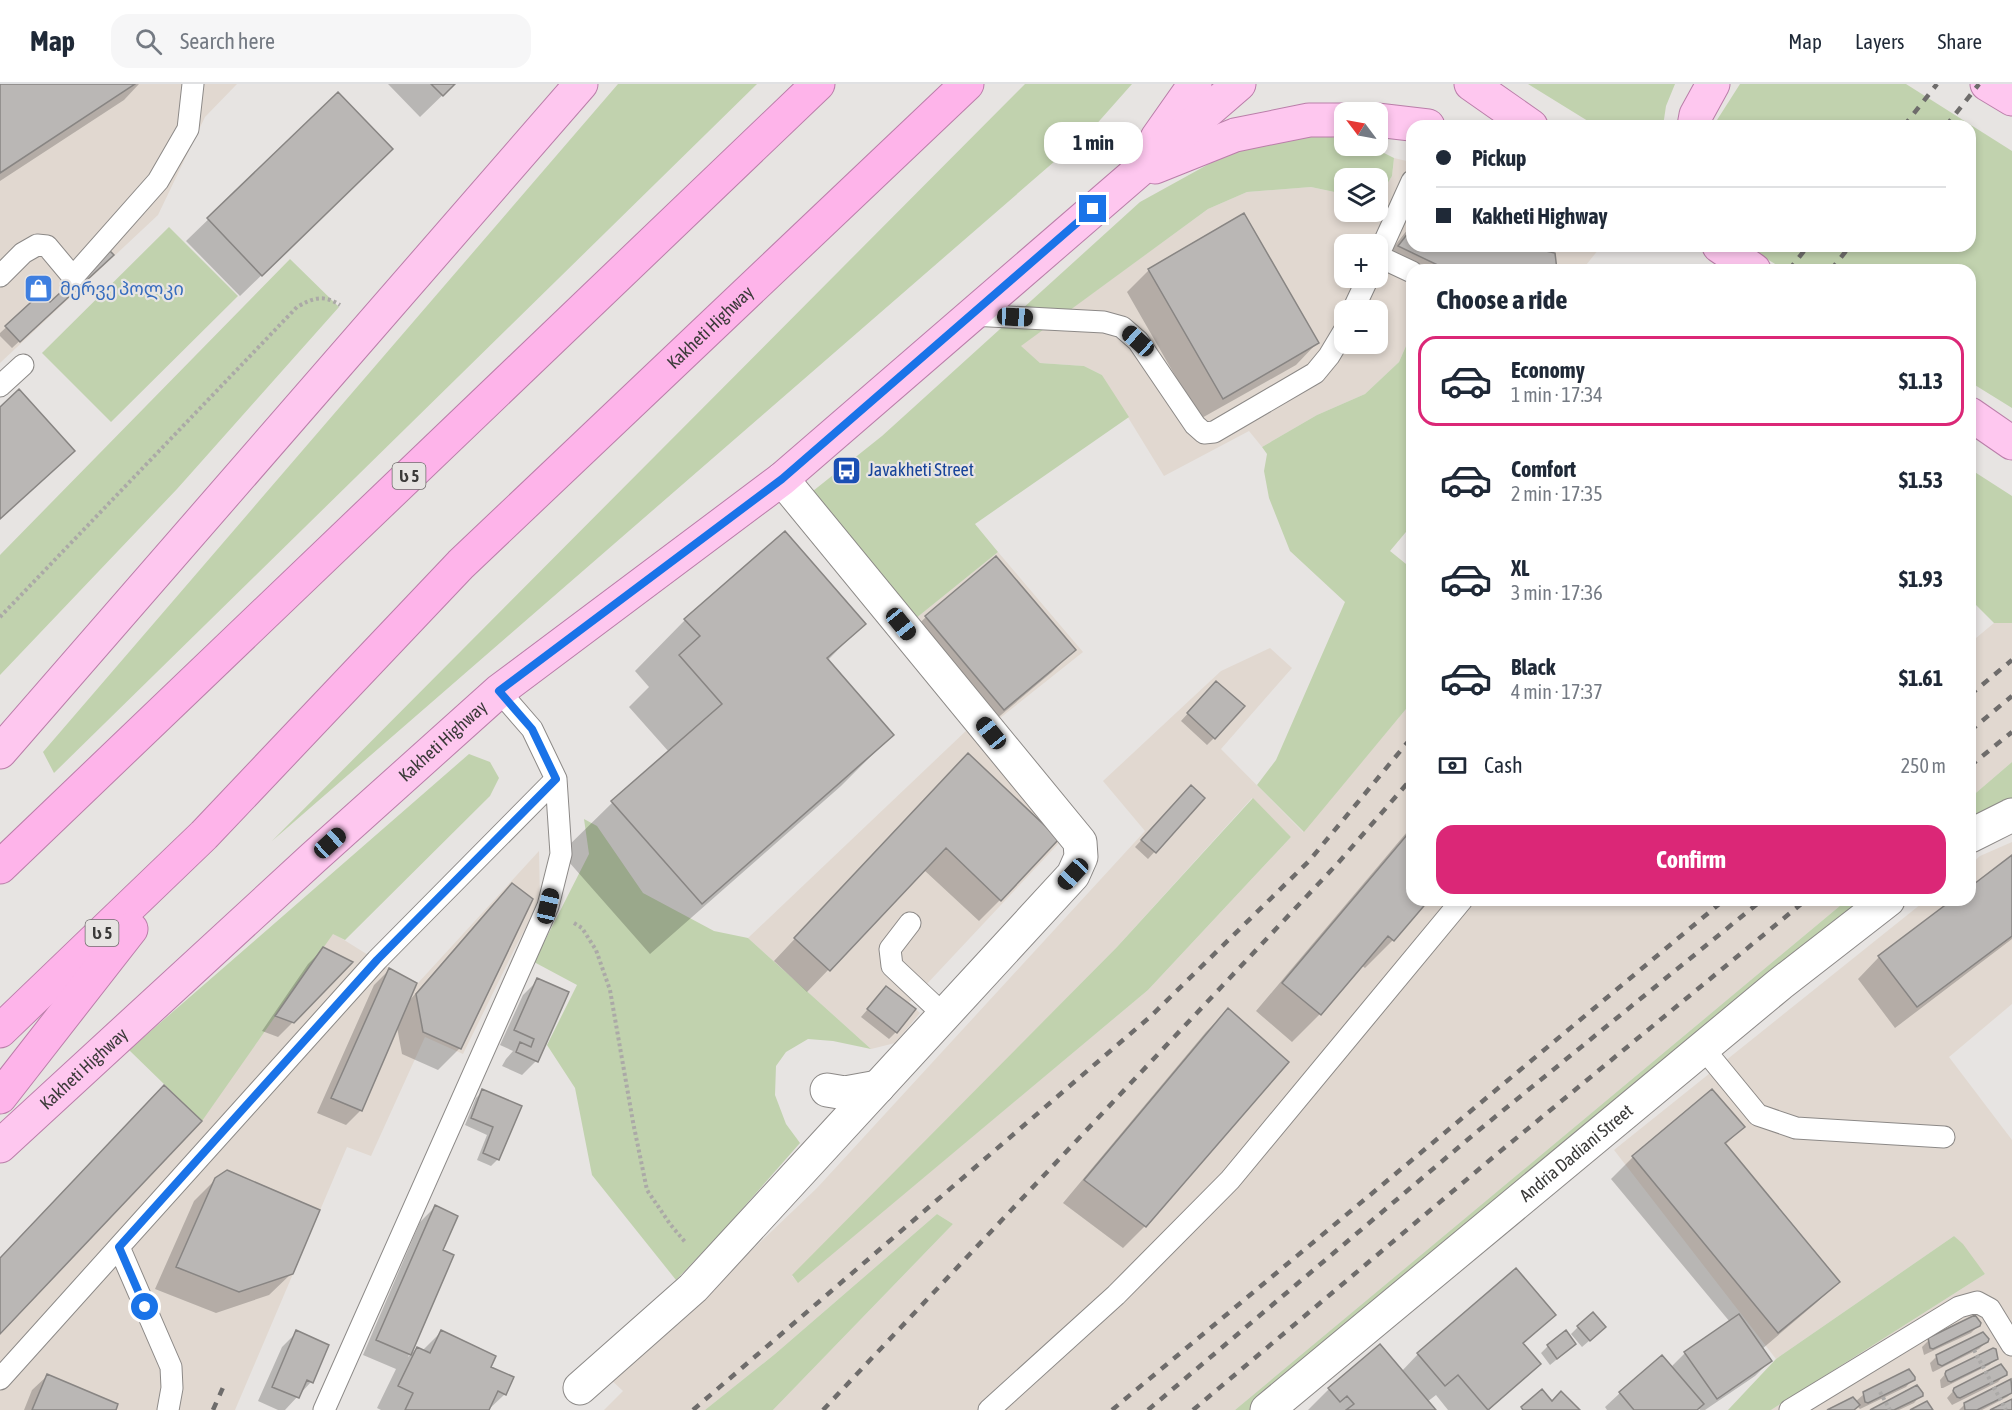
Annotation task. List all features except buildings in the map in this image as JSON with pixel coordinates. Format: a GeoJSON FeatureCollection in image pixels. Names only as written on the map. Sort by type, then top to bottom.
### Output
{"type":"FeatureCollection","features":[{"type":"Feature","properties":{"kind":"highway","name":"ს 5"},"geometry":{"type":"LineString","coordinates":[[0,867],[818,84]]}},
{"type":"Feature","properties":{"kind":"highway","name":"Kakheti Highway"},"geometry":{"type":"LineString","coordinates":[[0,1031],[204,835],[461,564],[967,84]]}},
{"type":"Feature","properties":{"kind":"highway"},"geometry":{"type":"LineString","coordinates":[[0,1096],[204,835]]}},
{"type":"Feature","properties":{"kind":"main road"},"geometry":{"type":"LineString","coordinates":[[0,752],[581,84]]}},
{"type":"Feature","properties":{"kind":"main road"},"geometry":{"type":"LineString","coordinates":[[1128,178],[1195,84]]}},
{"type":"Feature","properties":{"kind":"main road","name":"Kakheti Highway"},"geometry":{"type":"LineString","coordinates":[[0,1146],[313,858],[499,691],[782,479],[1239,84]]}},
{"type":"Feature","properties":{"kind":"main road"},"geometry":{"type":"LineString","coordinates":[[1471,84],[1522,120]]}},
{"type":"Feature","properties":{"kind":"main road"},"geometry":{"type":"LineString","coordinates":[[1695,120],[1713,84]]}},
{"type":"Feature","properties":{"kind":"main road"},"geometry":{"type":"LineString","coordinates":[[1987,84],[2012,99]]}},
{"type":"Feature","properties":{"kind":"main road"},"geometry":{"type":"LineString","coordinates":[[1128,178],[1235,135],[1309,120],[1334,120]]}},
{"type":"Feature","properties":{"kind":"main road"},"geometry":{"type":"LineString","coordinates":[[1388,121],[1406,123]]}},
{"type":"Feature","properties":{"kind":"main road"},"geometry":{"type":"LineString","coordinates":[[1728,252],[1745,264]]}},
{"type":"Feature","properties":{"kind":"main road"},"geometry":{"type":"LineString","coordinates":[[1976,418],[2012,443]]}},
{"type":"Feature","properties":{"kind":"street"},"geometry":{"type":"LineString","coordinates":[[580,1388],[693,1288],[1073,874],[1081,857],[1080,842],[782,479]]}},
{"type":"Feature","properties":{"kind":"street"},"geometry":{"type":"LineString","coordinates":[[1976,833],[2012,815]]}},
{"type":"Feature","properties":{"kind":"street","name":"Andria Dadiani Street"},"geometry":{"type":"LineString","coordinates":[[1267,1410],[1780,984],[1880,906]]}},
{"type":"Feature","properties":{"kind":"street"},"geometry":{"type":"LineString","coordinates":[[827,1090],[845,1093],[878,1087]]}},
{"type":"Feature","properties":{"kind":"lane"},"geometry":{"type":"LineString","coordinates":[[0,276],[23,253],[37,245],[47,246],[73,278],[158,180],[188,129],[193,84]]}},
{"type":"Feature","properties":{"kind":"lane"},"geometry":{"type":"LineString","coordinates":[[1388,234],[1406,194]]}},
{"type":"Feature","properties":{"kind":"lane"},"geometry":{"type":"LineString","coordinates":[[1388,262],[1406,269]]}},
{"type":"Feature","properties":{"kind":"lane"},"geometry":{"type":"LineString","coordinates":[[971,315],[1104,322],[1122,327],[1138,341],[1196,425],[1204,433],[1214,432],[1315,373],[1334,348]]}},
{"type":"Feature","properties":{"kind":"lane"},"geometry":{"type":"LineString","coordinates":[[0,386],[23,365]]}},
{"type":"Feature","properties":{"kind":"lane"},"geometry":{"type":"LineString","coordinates":[[324,1410],[548,906],[561,854],[556,779],[532,729],[499,691]]}},
{"type":"Feature","properties":{"kind":"lane"},"geometry":{"type":"LineString","coordinates":[[0,1379],[377,960],[556,779]]}},
{"type":"Feature","properties":{"kind":"lane"},"geometry":{"type":"LineString","coordinates":[[989,1410],[1116,1295],[1230,1180],[1457,906]]}},
{"type":"Feature","properties":{"kind":"lane"},"geometry":{"type":"LineString","coordinates":[[910,923],[890,948],[892,966],[944,1015]]}},
{"type":"Feature","properties":{"kind":"lane"},"geometry":{"type":"LineString","coordinates":[[1703,1048],[1758,1115],[1796,1128],[1944,1137]]}},
{"type":"Feature","properties":{"kind":"lane"},"geometry":{"type":"LineString","coordinates":[[119,1247],[171,1367],[172,1388],[168,1410]]}},
{"type":"Feature","properties":{"kind":"lane"},"geometry":{"type":"LineString","coordinates":[[1790,1410],[1959,1307],[1977,1302],[1990,1309],[2012,1345]]}},
{"type":"Feature","properties":{"kind":"path"},"geometry":{"type":"LineString","coordinates":[[0,617],[297,307],[313,298],[332,300],[346,309]]}},
{"type":"Feature","properties":{"kind":"path"},"geometry":{"type":"LineString","coordinates":[[548,906],[582,928],[596,950],[610,990],[647,1190],[670,1224],[708,1270]]}},
{"type":"Feature","properties":{"kind":"path"},"geometry":{"type":"LineString","coordinates":[[1970,1342],[2006,1410]]}},
{"type":"Feature","properties":{"kind":"path"},"geometry":{"type":"LineString","coordinates":[[1877,1386],[1890,1410]]}},
{"type":"Feature","properties":{"kind":"shaded area","name":"მერვე პოლკი"},"geometry":{"type":"Polygon","coordinates":[[[0,84],[237,84],[205,117],[158,215],[0,363],[0,84]]]}},
{"type":"Feature","properties":{"kind":"shaded area"},"geometry":{"type":"Polygon","coordinates":[[[1394,158],[1406,161],[1406,252],[1597,252],[1587,264],[1406,264],[1406,346],[1399,362],[1365,394],[1317,415],[1262,447],[1249,431],[1164,476],[1102,375],[1084,366],[1040,363],[1020,346],[1208,209],[1247,192],[1311,187],[1334,192],[1334,222],[1388,222],[1388,182],[1392,176],[1394,158]]]}},
{"type":"Feature","properties":{"kind":"shaded area"},"geometry":{"type":"Polygon","coordinates":[[[998,552],[1083,652],[995,722],[915,619],[998,552]]]}},
{"type":"Feature","properties":{"kind":"shaded area"},"geometry":{"type":"Polygon","coordinates":[[[1994,623],[2012,623],[2012,762],[1976,793],[1976,638],[1994,623]]]}},
{"type":"Feature","properties":{"kind":"shaded area"},"geometry":{"type":"Polygon","coordinates":[[[1270,648],[1292,668],[1221,749],[1303,832],[1406,709],[1406,906],[1840,906],[1235,1410],[773,1410],[953,1224],[937,1214],[775,1354],[705,1410],[604,1410],[623,1391],[608,1377],[710,1290],[817,1188],[1145,831],[1103,781],[1221,671],[1270,648]],[[1252,798],[1117,947],[792,1276],[798,1282],[1148,990],[1291,837],[1252,798]]]}},
{"type":"Feature","properties":{"kind":"shaded area"},"geometry":{"type":"Polygon","coordinates":[[[969,728],[1050,827],[1059,843],[909,1003],[920,1013],[895,1043],[871,1049],[748,938],[969,728]]]}},
{"type":"Feature","properties":{"kind":"shaded area"},"geometry":{"type":"Polygon","coordinates":[[[2012,842],[2012,1004],[1949,1057],[2012,1140],[2012,1410],[1771,1410],[1985,1274],[1954,1236],[1776,1359],[1614,1150],[1919,906],[1976,906],[1976,860],[2012,842]]]}},
{"type":"Feature","properties":{"kind":"shaded area"},"geometry":{"type":"Polygon","coordinates":[[[539,851],[540,902],[463,1054],[425,1037],[371,1156],[347,1147],[235,1410],[0,1410],[0,1258],[164,1085],[202,1120],[333,933],[418,983],[539,851]]]}},
{"type":"Feature","properties":{"kind":"green space"},"geometry":{"type":"Polygon","coordinates":[[[618,84],[757,84],[54,773],[43,752],[618,84]]]}},
{"type":"Feature","properties":{"kind":"green space"},"geometry":{"type":"Polygon","coordinates":[[[1025,84],[1132,84],[1093,128],[272,841],[1025,84]]]}},
{"type":"Feature","properties":{"kind":"green space"},"geometry":{"type":"Polygon","coordinates":[[[1528,84],[1675,84],[1666,106],[1664,120],[1586,120],[1528,84]]]}},
{"type":"Feature","properties":{"kind":"green space"},"geometry":{"type":"Polygon","coordinates":[[[1740,84],[1906,84],[1963,120],[1717,120],[1740,84]]]}},
{"type":"Feature","properties":{"kind":"green space"},"geometry":{"type":"Polygon","coordinates":[[[1976,128],[2012,151],[2012,408],[1976,386],[1976,264],[1775,264],[1756,252],[1976,252],[1976,128]]]}},
{"type":"Feature","properties":{"kind":"green space"},"geometry":{"type":"Polygon","coordinates":[[[1305,133],[1334,137],[1334,156],[1388,155],[1394,158],[1392,176],[1388,182],[1388,168],[1334,168],[1334,192],[1311,187],[1247,192],[1208,209],[1021,346],[1040,363],[1084,366],[1102,375],[1129,417],[975,524],[998,552],[915,619],[813,491],[882,436],[1140,202],[1236,149],[1305,133]]]}},
{"type":"Feature","properties":{"kind":"green space"},"geometry":{"type":"Polygon","coordinates":[[[169,227],[238,296],[111,422],[42,353],[169,227]]]}},
{"type":"Feature","properties":{"kind":"green space"},"geometry":{"type":"Polygon","coordinates":[[[290,259],[339,307],[177,489],[0,675],[0,555],[290,259]]]}},
{"type":"Feature","properties":{"kind":"green space"},"geometry":{"type":"Polygon","coordinates":[[[1406,346],[1406,532],[1390,551],[1406,564],[1406,709],[1304,832],[1257,785],[1276,760],[1345,602],[1290,551],[1269,498],[1264,471],[1267,454],[1262,447],[1317,415],[1365,394],[1399,362],[1406,346]]]}},
{"type":"Feature","properties":{"kind":"green space"},"geometry":{"type":"Polygon","coordinates":[[[1976,473],[2012,496],[2012,623],[1994,623],[1976,605],[1976,473]]]}},
{"type":"Feature","properties":{"kind":"green space"},"geometry":{"type":"Polygon","coordinates":[[[469,754],[490,762],[499,778],[490,796],[345,940],[333,934],[202,1121],[129,1050],[469,754]]]}},
{"type":"Feature","properties":{"kind":"green space"},"geometry":{"type":"Polygon","coordinates":[[[2012,762],[2012,799],[1976,818],[1976,793],[2012,762]]]}},
{"type":"Feature","properties":{"kind":"green space"},"geometry":{"type":"Polygon","coordinates":[[[1253,798],[1291,837],[1148,990],[798,1283],[792,1275],[1117,947],[1253,798]]]}},
{"type":"Feature","properties":{"kind":"green space"},"geometry":{"type":"Polygon","coordinates":[[[584,819],[597,826],[643,893],[714,931],[748,938],[871,1049],[833,1041],[808,1039],[786,1052],[776,1066],[775,1095],[786,1124],[800,1143],[676,1280],[592,1175],[575,1088],[547,1045],[577,985],[534,962],[589,854],[584,819]]]}},
{"type":"Feature","properties":{"kind":"green space"},"geometry":{"type":"Polygon","coordinates":[[[1840,906],[1856,906],[1253,1410],[1235,1410],[1840,906]]]}},
{"type":"Feature","properties":{"kind":"green space"},"geometry":{"type":"Polygon","coordinates":[[[937,1214],[953,1224],[773,1410],[705,1410],[775,1354],[937,1214]]]}},
{"type":"Feature","properties":{"kind":"green space"},"geometry":{"type":"Polygon","coordinates":[[[1954,1236],[1963,1244],[1985,1274],[1771,1410],[1728,1410],[1776,1359],[1954,1236]]]}},
{"type":"Feature","properties":{"kind":"railway"},"geometry":{"type":"LineString","coordinates":[[1909,120],[1937,84]]}},
{"type":"Feature","properties":{"kind":"railway"},"geometry":{"type":"LineString","coordinates":[[1951,120],[1979,84]]}},
{"type":"Feature","properties":{"kind":"railway"},"geometry":{"type":"LineString","coordinates":[[1794,264],[1803,252]]}},
{"type":"Feature","properties":{"kind":"railway"},"geometry":{"type":"LineString","coordinates":[[1836,264],[1845,252]]}},
{"type":"Feature","properties":{"kind":"railway"},"geometry":{"type":"LineString","coordinates":[[1976,690],[2012,660]]}},
{"type":"Feature","properties":{"kind":"railway"},"geometry":{"type":"LineString","coordinates":[[1976,726],[2012,696]]}},
{"type":"Feature","properties":{"kind":"railway"},"geometry":{"type":"LineString","coordinates":[[1976,761],[2012,732]]}},
{"type":"Feature","properties":{"kind":"railway"},"geometry":{"type":"LineString","coordinates":[[693,1410],[1151,1016],[1309,861],[1406,744]]}},
{"type":"Feature","properties":{"kind":"railway"},"geometry":{"type":"LineString","coordinates":[[823,1410],[1338,863],[1406,785]]}},
{"type":"Feature","properties":{"kind":"railway"},"geometry":{"type":"LineString","coordinates":[[1112,1410],[1717,906]]}},
{"type":"Feature","properties":{"kind":"railway"},"geometry":{"type":"LineString","coordinates":[[1148,1410],[1479,1130],[1755,906]]}},
{"type":"Feature","properties":{"kind":"railway"},"geometry":{"type":"LineString","coordinates":[[1193,1410],[1497,1154],[1799,906]]}},
{"type":"Feature","properties":{"kind":"railway"},"geometry":{"type":"LineString","coordinates":[[213,1410],[225,1383]]}},
{"type":"Feature","properties":{"kind":"place","name":"მერვე პოლკი"},"geometry":{"type":"Point","coordinates":[39,289]}},
{"type":"Feature","properties":{"kind":"place","name":"Javakheti Street"},"geometry":{"type":"Point","coordinates":[847,470]}},
{"type":"Feature","properties":{"kind":"route"},"geometry":{"type":"LineString","coordinates":[[145,1307],[119,1247],[377,960],[556,779],[532,729],[499,691],[782,479],[1093,209]]}}]}
